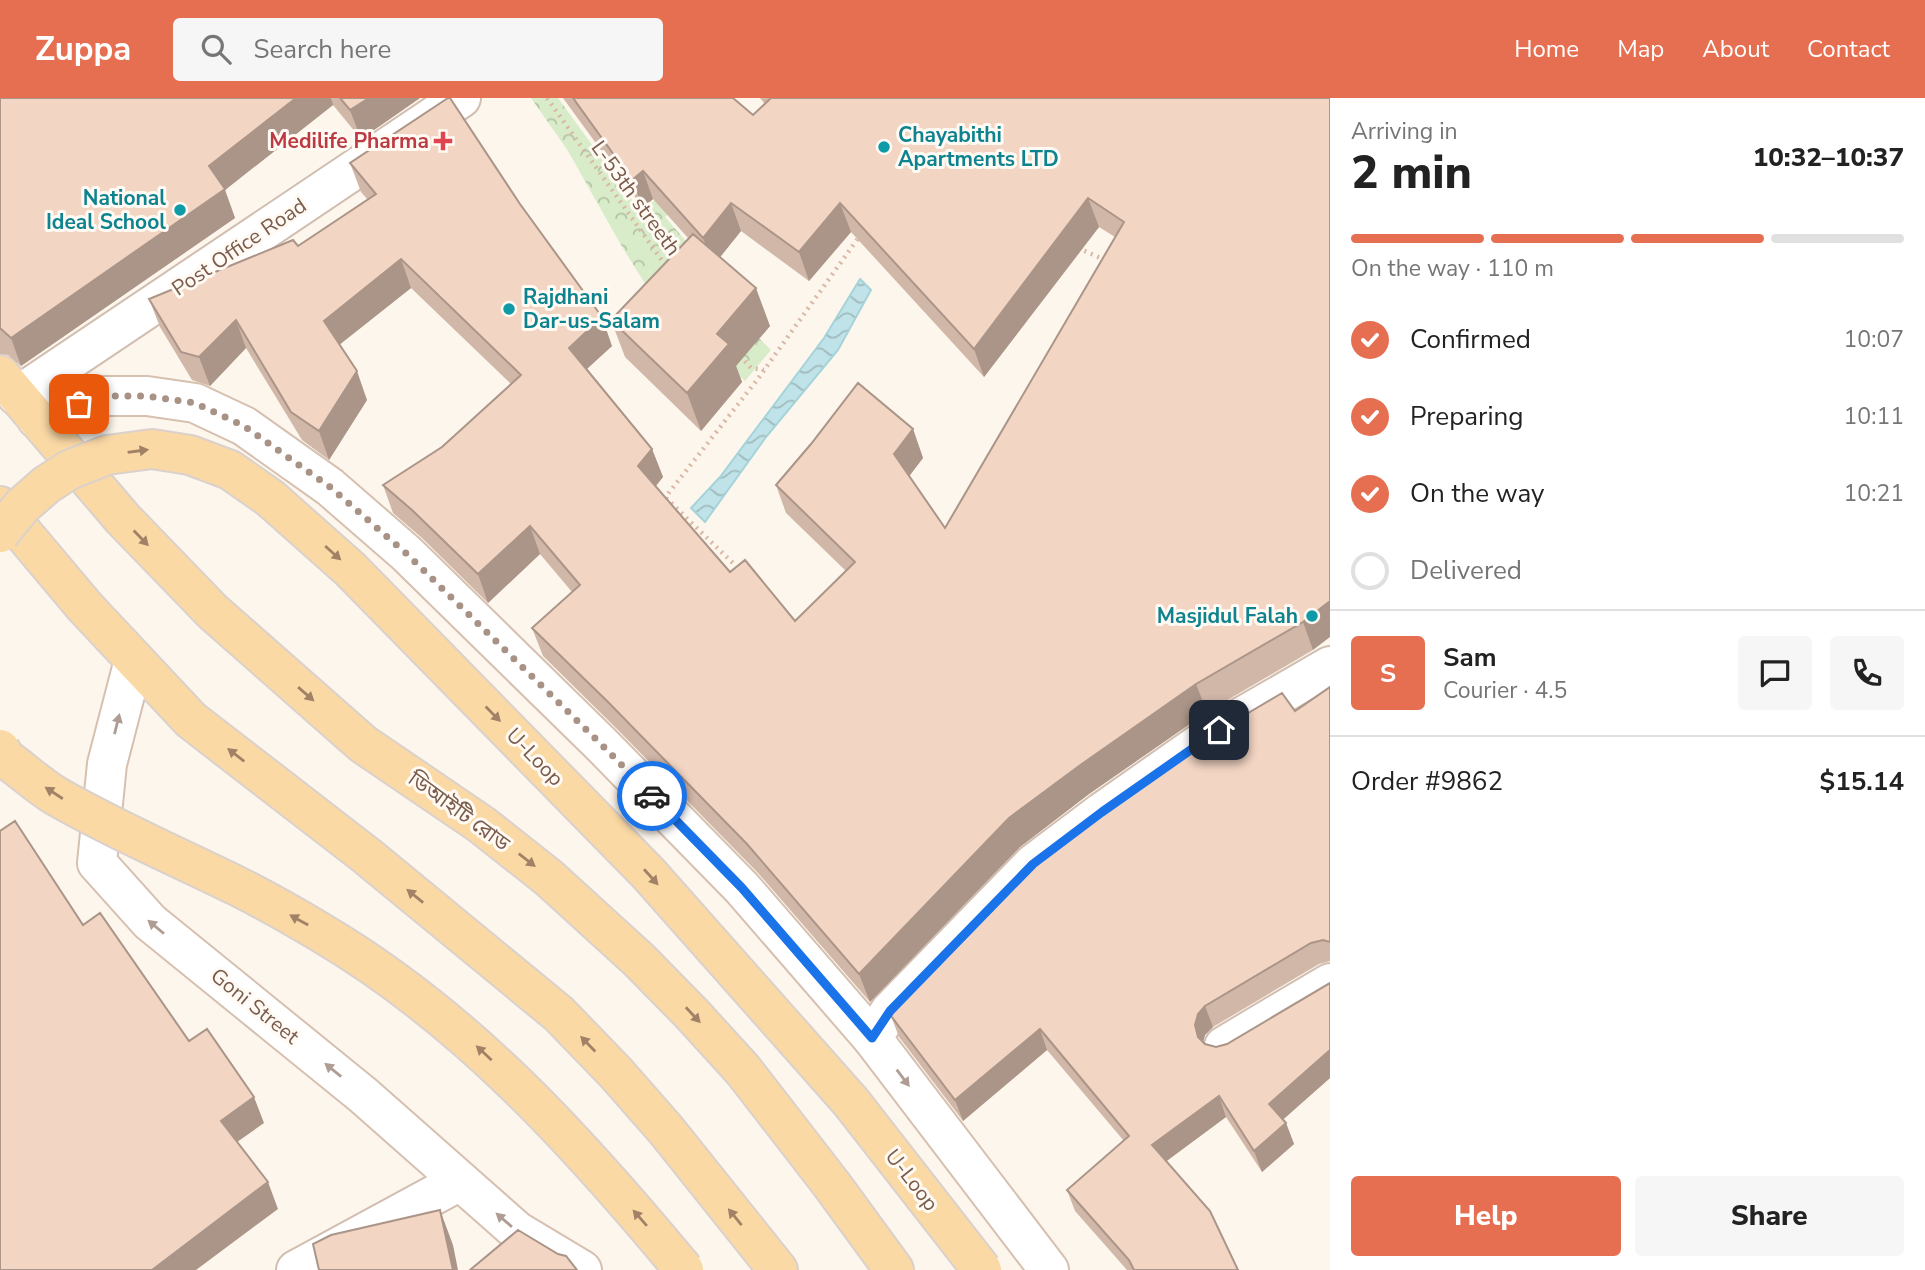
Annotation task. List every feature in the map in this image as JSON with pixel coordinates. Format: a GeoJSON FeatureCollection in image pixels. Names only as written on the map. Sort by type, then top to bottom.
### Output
{"type":"FeatureCollection","features":[{"type":"Feature","properties":{"kind":"main road","name":"ডিআইটি রোড"},"geometry":{"type":"LineString","coordinates":[[18,397],[123,519],[213,612],[363,744],[482,825],[549,878],[639,960],[743,1070],[894,1270]]}},
{"type":"Feature","properties":{"kind":"main road","name":"U-Loop"},"geometry":{"type":"LineString","coordinates":[[0,533],[22,506],[69,470],[107,455],[152,449],[190,454],[230,470],[271,498],[350,569],[648,873],[851,1102],[982,1270]]}},
{"type":"Feature","properties":{"kind":"main road"},"geometry":{"type":"LineString","coordinates":[[0,506],[85,607],[191,720],[367,856],[559,1014],[617,1073],[666,1130],[778,1270]]}},
{"type":"Feature","properties":{"kind":"main road"},"geometry":{"type":"LineString","coordinates":[[0,749],[5,758],[54,794],[141,842],[251,893],[323,934],[401,985],[474,1044],[540,1106],[684,1270]]}},
{"type":"Feature","properties":{"kind":"street","name":"Post Office Road"},"geometry":{"type":"LineString","coordinates":[[18,397],[461,98]]}},
{"type":"Feature","properties":{"kind":"street"},"geometry":{"type":"LineString","coordinates":[[18,397],[147,396],[195,403],[244,426],[330,487],[407,554],[602,745],[742,888],[872,1038],[1049,1270]]}},
{"type":"Feature","properties":{"kind":"street","name":"Goni Street"},"geometry":{"type":"LineString","coordinates":[[134,660],[107,765],[97,863],[150,922],[363,1095],[517,1231],[582,1270]]}},
{"type":"Feature","properties":{"kind":"street"},"geometry":{"type":"LineString","coordinates":[[872,1038],[890,1011],[1033,864],[1219,730],[1330,666]]}},
{"type":"Feature","properties":{"kind":"street"},"geometry":{"type":"LineString","coordinates":[[1224,1046],[1330,983]]}},
{"type":"Feature","properties":{"kind":"street"},"geometry":{"type":"LineString","coordinates":[[296,1270],[460,1181]]}},
{"type":"Feature","properties":{"kind":"path","name":"L-53th streeth"},"geometry":{"type":"LineString","coordinates":[[547,98],[670,272]]}},
{"type":"Feature","properties":{"kind":"path"},"geometry":{"type":"LineString","coordinates":[[659,506],[764,370],[861,234]]}},
{"type":"Feature","properties":{"kind":"path"},"geometry":{"type":"LineString","coordinates":[[1074,246],[1112,263]]}},
{"type":"Feature","properties":{"kind":"path"},"geometry":{"type":"LineString","coordinates":[[735,350],[751,368],[764,370]]}},
{"type":"Feature","properties":{"kind":"path"},"geometry":{"type":"LineString","coordinates":[[665,497],[740,571]]}},
{"type":"Feature","properties":{"kind":"green space"},"geometry":{"type":"Polygon","coordinates":[[[531,98],[558,98],[641,212],[773,98],[789,106],[665,217],[711,270],[700,280],[771,350],[745,381],[670,311],[662,311],[568,151],[531,98]]]}},
{"type":"Feature","properties":{"kind":"water"},"geometry":{"type":"Polygon","coordinates":[[[860,279],[871,290],[838,350],[766,437],[705,522],[691,508],[720,477],[824,338],[860,279]]]}},
{"type":"Feature","properties":{"kind":"building"},"geometry":{"type":"Polygon","coordinates":[[[0,98],[296,98],[209,166],[225,189],[11,338],[0,328],[0,98]]]}},
{"type":"Feature","properties":{"kind":"building"},"geometry":{"type":"Polygon","coordinates":[[[340,98],[369,98],[350,110],[340,98]]]}},
{"type":"Feature","properties":{"kind":"building"},"geometry":{"type":"Polygon","coordinates":[[[448,98],[602,317],[569,348],[652,449],[638,466],[730,572],[745,560],[795,621],[855,562],[776,485],[858,383],[913,429],[894,454],[945,528],[1124,222],[1088,198],[974,349],[840,203],[799,252],[731,203],[703,238],[643,171],[632,180],[573,98],[733,98],[753,115],[771,98],[1330,98],[1330,601],[1303,622],[1196,684],[1009,818],[859,974],[747,844],[532,628],[580,585],[530,526],[478,574],[383,485],[442,447],[521,375],[401,259],[324,321],[357,371],[319,431],[291,412],[236,320],[199,357],[181,352],[149,299],[293,240],[298,246],[376,194],[350,163],[448,98]]]}},
{"type":"Feature","properties":{"kind":"building"},"geometry":{"type":"Polygon","coordinates":[[[693,234],[756,288],[717,334],[729,344],[687,393],[611,320],[693,234]]]}},
{"type":"Feature","properties":{"kind":"building"},"geometry":{"type":"Polygon","coordinates":[[[1330,687],[1330,942],[1323,940],[1311,943],[1205,1006],[1198,1014],[1195,1025],[1198,1037],[1205,1044],[1216,1047],[1227,1044],[1330,983],[1330,1050],[1269,1104],[1286,1123],[1254,1151],[1219,1096],[1152,1145],[1210,1211],[1238,1270],[1134,1270],[1129,1260],[1067,1190],[1129,1136],[1040,1029],[955,1100],[891,1016],[899,1004],[1040,860],[1107,809],[1223,728],[1282,693],[1295,711],[1330,687]]]}},
{"type":"Feature","properties":{"kind":"building"},"geometry":{"type":"Polygon","coordinates":[[[15,821],[83,925],[100,913],[189,1041],[207,1029],[254,1097],[221,1121],[268,1182],[152,1270],[0,1270],[0,831],[15,821]]]}},
{"type":"Feature","properties":{"kind":"building"},"geometry":{"type":"Polygon","coordinates":[[[440,1210],[453,1270],[319,1270],[313,1244],[331,1235],[440,1210]]]}},
{"type":"Feature","properties":{"kind":"building"},"geometry":{"type":"Polygon","coordinates":[[[518,1230],[566,1256],[577,1270],[470,1270],[518,1230]]]}},
{"type":"Feature","properties":{"kind":"way so far"},"geometry":{"type":"LineString","coordinates":[[79,404],[100,396],[147,396],[195,403],[244,426],[330,487],[407,554],[652,796]]}},
{"type":"Feature","properties":{"kind":"place","name":"Medilife Pharma"},"geometry":{"type":"Point","coordinates":[443,141]}},
{"type":"Feature","properties":{"kind":"place","name":"Chayabithi Apartments LTD"},"geometry":{"type":"Point","coordinates":[884,147]}},
{"type":"Feature","properties":{"kind":"place","name":"National Ideal School"},"geometry":{"type":"Point","coordinates":[180,210]}},
{"type":"Feature","properties":{"kind":"place","name":"Rajdhani Dar-us-Salam"},"geometry":{"type":"Point","coordinates":[509,309]}},
{"type":"Feature","properties":{"kind":"place","name":"Masjidul Falah"},"geometry":{"type":"Point","coordinates":[1312,616]}},
{"type":"Feature","properties":{"kind":"route"},"geometry":{"type":"LineString","coordinates":[[652,796],[742,888],[872,1038],[890,1011],[1033,864],[1219,730]]}}]}
